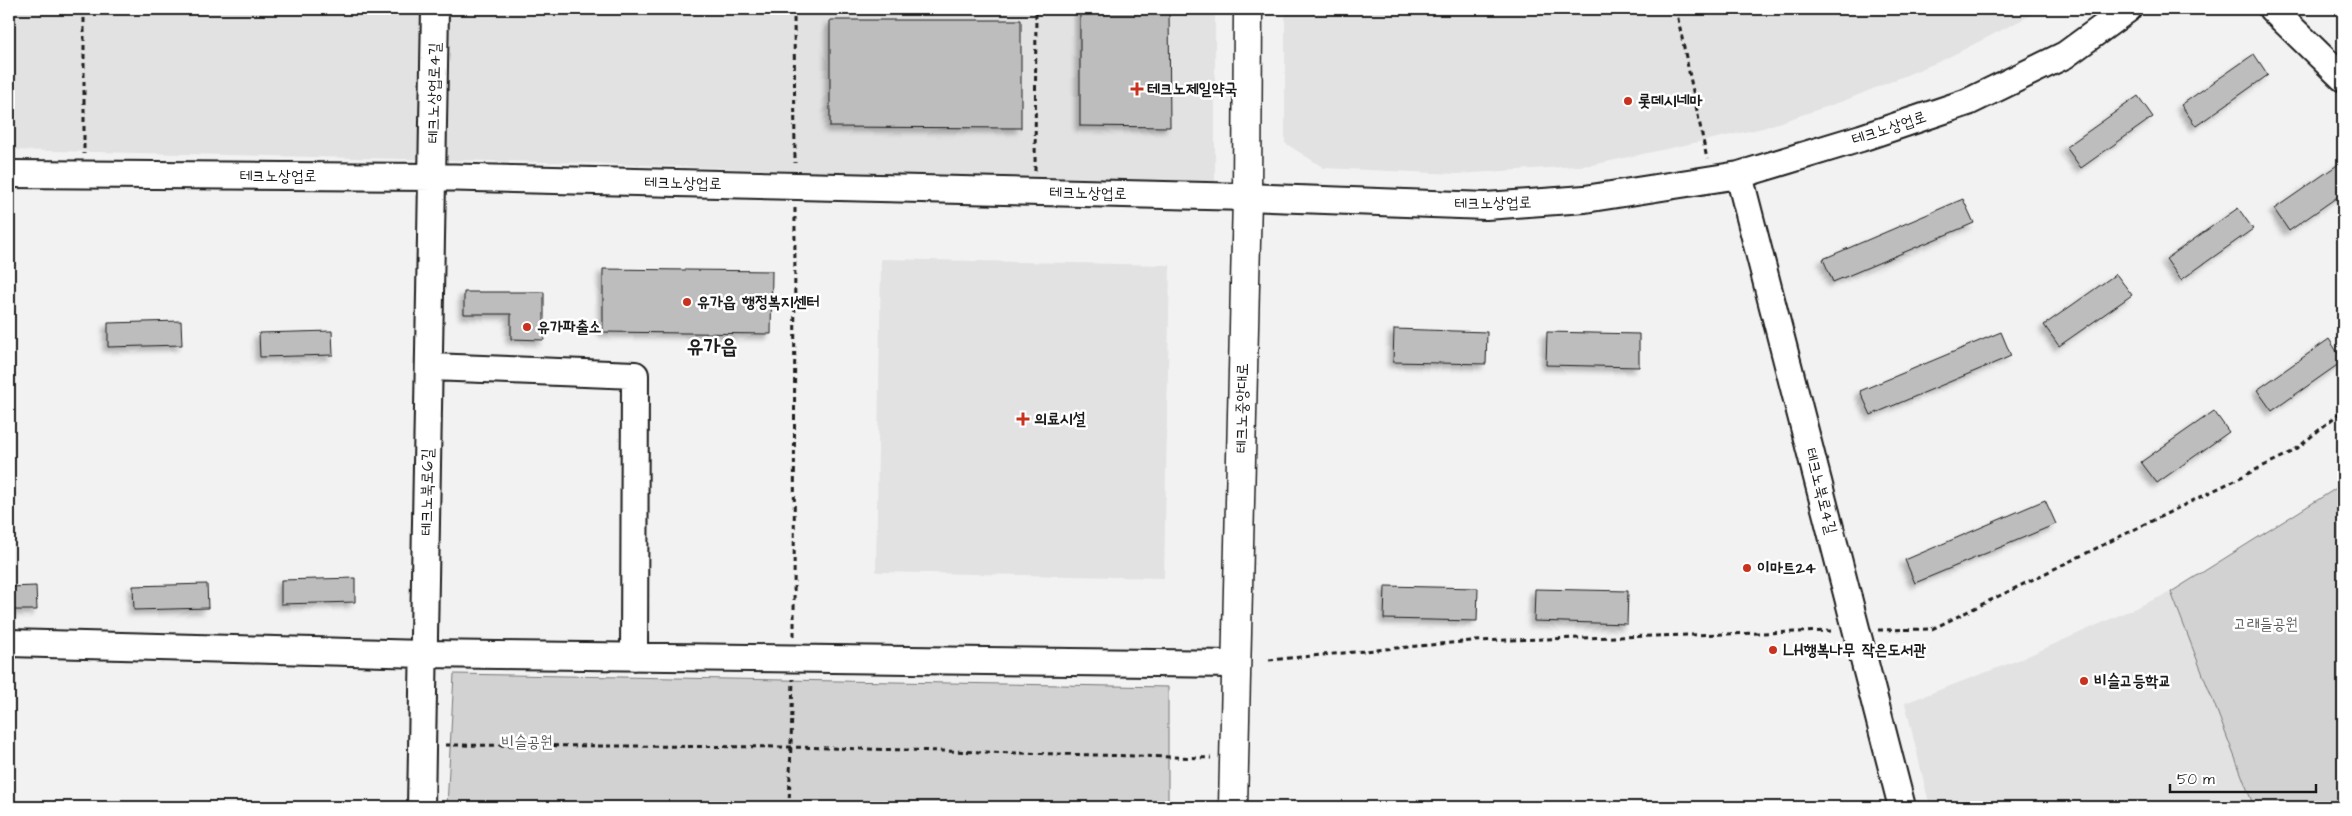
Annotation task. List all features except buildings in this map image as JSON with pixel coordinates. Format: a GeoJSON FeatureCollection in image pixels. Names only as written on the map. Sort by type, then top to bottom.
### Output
{"type":"FeatureCollection","features":[{"type":"Feature","properties":{"kind":"main road","name":"테크노중앙대로"},"geometry":{"type":"LineString","coordinates":[[1233,807],[1247,197],[1248,9]]}},
{"type":"Feature","properties":{"kind":"street","name":"테크노상업로4길"},"geometry":{"type":"LineString","coordinates":[[434,177],[435,9]]}},
{"type":"Feature","properties":{"kind":"street","name":"테크노상업로"},"geometry":{"type":"LineString","coordinates":[[9,174],[434,177],[1247,197],[1486,206],[1585,199],[1739,175],[1968,102],[2065,55],[2128,9]]}},
{"type":"Feature","properties":{"kind":"street"},"geometry":{"type":"LineString","coordinates":[[2272,9],[2343,78]]}},
{"type":"Feature","properties":{"kind":"street","name":"테크노북로4길"},"geometry":{"type":"LineString","coordinates":[[1739,175],[1902,807]]}},
{"type":"Feature","properties":{"kind":"street","name":"테크노북로6길"},"geometry":{"type":"LineString","coordinates":[[421,807],[434,177]]}},
{"type":"Feature","properties":{"kind":"street"},"geometry":{"type":"LineString","coordinates":[[430,367],[635,375],[634,657]]}},
{"type":"Feature","properties":{"kind":"street"},"geometry":{"type":"LineString","coordinates":[[9,643],[424,654],[1236,664]]}},
{"type":"Feature","properties":{"kind":"path"},"geometry":{"type":"LineString","coordinates":[[84,9],[84,174]]}},
{"type":"Feature","properties":{"kind":"path"},"geometry":{"type":"LineString","coordinates":[[789,807],[794,659],[794,9]]}},
{"type":"Feature","properties":{"kind":"path"},"geometry":{"type":"LineString","coordinates":[[1035,192],[1036,9]]}},
{"type":"Feature","properties":{"kind":"path"},"geometry":{"type":"LineString","coordinates":[[1676,9],[1711,179]]}},
{"type":"Feature","properties":{"kind":"path"},"geometry":{"type":"LineString","coordinates":[[422,745],[791,747],[1234,759]]}},
{"type":"Feature","properties":{"kind":"shaded area"},"geometry":{"type":"Polygon","coordinates":[[[9,9],[1215,9],[1215,186],[587,163],[9,150],[9,9]]]}},
{"type":"Feature","properties":{"kind":"shaded area"},"geometry":{"type":"Polygon","coordinates":[[[1285,9],[2043,9],[1943,60],[1846,100],[1763,128],[1592,165],[1457,174],[1324,168],[1285,143],[1285,9]]]}},
{"type":"Feature","properties":{"kind":"shaded area","name":"의료시설"},"geometry":{"type":"Polygon","coordinates":[[[881,259],[1170,265],[1164,578],[876,572],[881,259]]]}},
{"type":"Feature","properties":{"kind":"shaded area","name":"비슬고등학교"},"geometry":{"type":"Polygon","coordinates":[[[2171,592],[2254,807],[1930,807],[1905,703],[2021,659],[2171,592]]]}},
{"type":"Feature","properties":{"kind":"green space","name":"고래들공원"},"geometry":{"type":"Polygon","coordinates":[[[2343,484],[2343,807],[2254,807],[2171,592],[2343,484]]]}},
{"type":"Feature","properties":{"kind":"green space","name":"비슬공원"},"geometry":{"type":"Polygon","coordinates":[[[454,674],[1168,687],[1168,807],[447,807],[454,674]]]}},
{"type":"Feature","properties":{"kind":"place","name":"테크노제일약국"},"geometry":{"type":"Point","coordinates":[1137,89]}},
{"type":"Feature","properties":{"kind":"place","name":"롯데시네마"},"geometry":{"type":"Point","coordinates":[1628,101]}},
{"type":"Feature","properties":{"kind":"place","name":"유가읍 행정복지센터"},"geometry":{"type":"Point","coordinates":[687,302]}},
{"type":"Feature","properties":{"kind":"place","name":"유가파출소"},"geometry":{"type":"Point","coordinates":[527,327]}},
{"type":"Feature","properties":{"kind":"place","name":"의료시설"},"geometry":{"type":"Point","coordinates":[1023,419]}},
{"type":"Feature","properties":{"kind":"place","name":"이마트24"},"geometry":{"type":"Point","coordinates":[1747,568]}},
{"type":"Feature","properties":{"kind":"place","name":"LH행복나무 작은도서관"},"geometry":{"type":"Point","coordinates":[1773,650]}},
{"type":"Feature","properties":{"kind":"place","name":"비슬고등학교"},"geometry":{"type":"Point","coordinates":[2084,681]}},
{"type":"Feature","properties":{"kind":"district","name":"유가읍"},"geometry":{"type":"Point","coordinates":[712,346]}}]}
